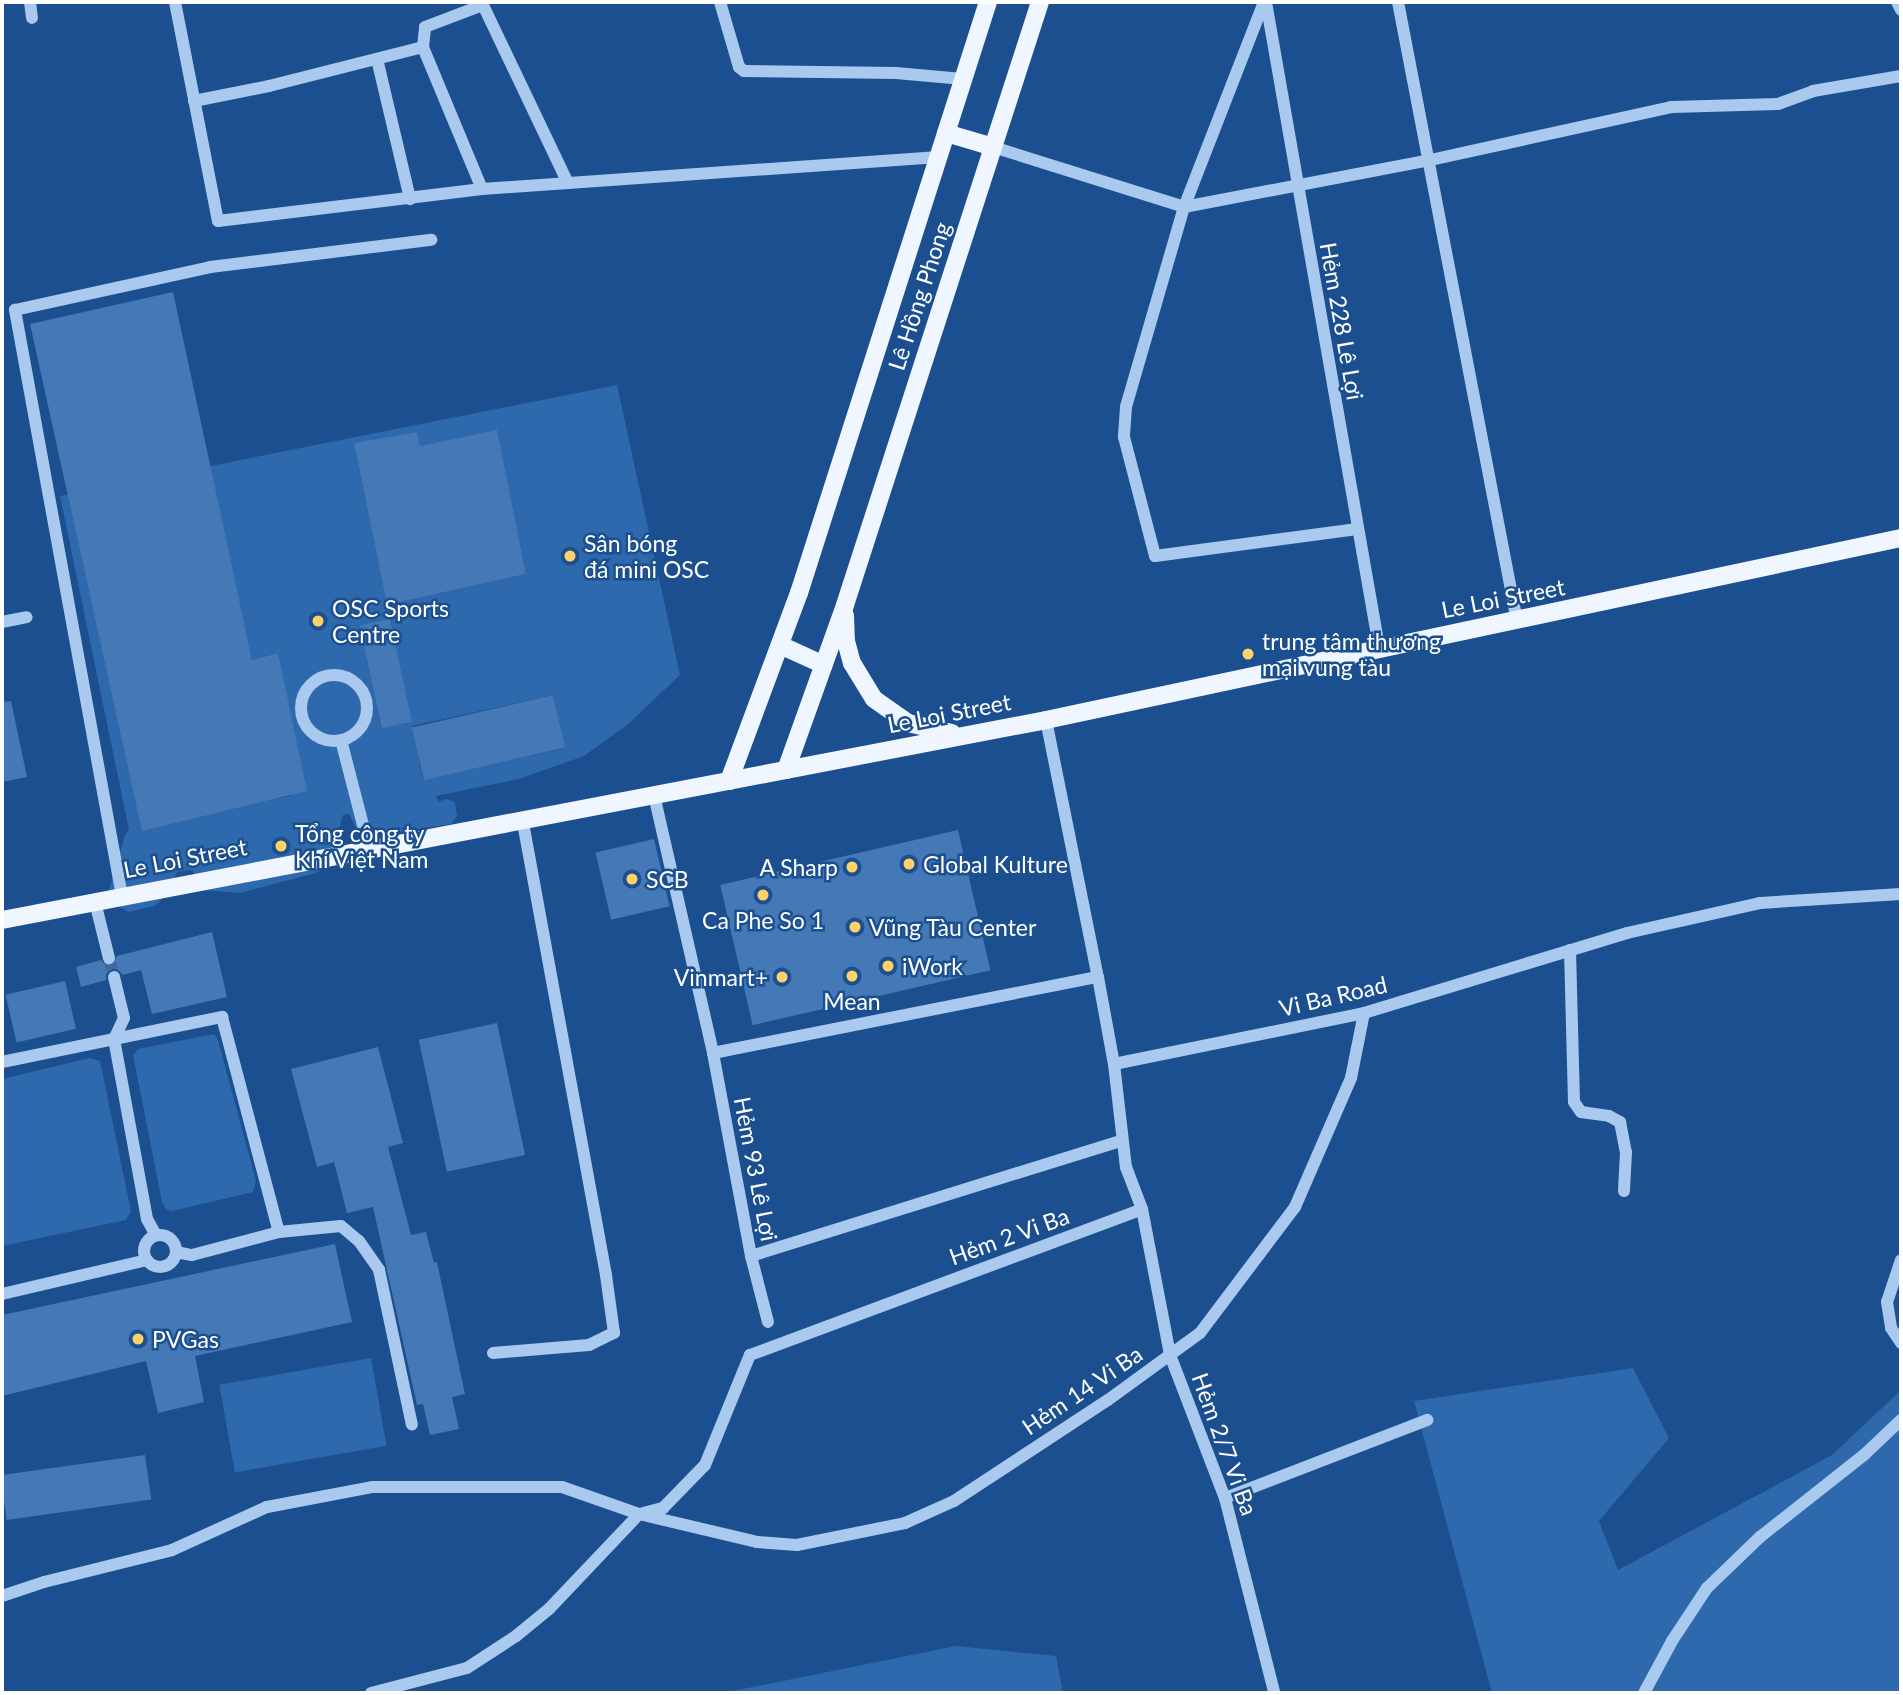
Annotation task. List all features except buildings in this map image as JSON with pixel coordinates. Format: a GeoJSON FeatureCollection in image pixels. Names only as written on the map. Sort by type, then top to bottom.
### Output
{"type":"FeatureCollection","features":[{"type":"Feature","properties":{"kind":"main road"},"geometry":{"type":"LineString","coordinates":[[729,781],[780,645],[988,2]]}},
{"type":"Feature","properties":{"kind":"main road","name":"Lê Hồng Phong"},"geometry":{"type":"LineString","coordinates":[[786,770],[845,605],[1040,2]]}},
{"type":"Feature","properties":{"kind":"main road"},"geometry":{"type":"LineString","coordinates":[[946,133],[993,147]]}},
{"type":"Feature","properties":{"kind":"main road","name":"Le Loi Street"},"geometry":{"type":"LineString","coordinates":[[2,920],[1046,720],[1901,538]]}},
{"type":"Feature","properties":{"kind":"main road"},"geometry":{"type":"LineString","coordinates":[[845,605],[844,629],[852,663],[862,683],[881,706],[917,726],[943,733],[975,733]]}},
{"type":"Feature","properties":{"kind":"main road"},"geometry":{"type":"LineString","coordinates":[[780,645],[824,665]]}},
{"type":"Feature","properties":{"kind":"street"},"geometry":{"type":"LineString","coordinates":[[30,2],[32,18]]}},
{"type":"Feature","properties":{"kind":"street"},"geometry":{"type":"LineString","coordinates":[[176,2],[218,221],[482,189],[939,157]]}},
{"type":"Feature","properties":{"kind":"street"},"geometry":{"type":"LineString","coordinates":[[720,2],[740,67],[744,71],[896,73],[963,79]]}},
{"type":"Feature","properties":{"kind":"street"},"geometry":{"type":"LineString","coordinates":[[1265,2],[1184,207],[1126,407],[1124,437],[1155,556],[1357,529]]}},
{"type":"Feature","properties":{"kind":"street","name":"Hẻm 228 Lê Lợi"},"geometry":{"type":"LineString","coordinates":[[1265,2],[1379,647]]}},
{"type":"Feature","properties":{"kind":"street"},"geometry":{"type":"LineString","coordinates":[[1398,2],[1426,161],[1517,621]]}},
{"type":"Feature","properties":{"kind":"street"},"geometry":{"type":"LineString","coordinates":[[1897,2],[1901,10]]}},
{"type":"Feature","properties":{"kind":"street"},"geometry":{"type":"LineString","coordinates":[[482,189],[423,47],[425,27],[483,5],[568,183]]}},
{"type":"Feature","properties":{"kind":"street"},"geometry":{"type":"LineString","coordinates":[[194,101],[269,86],[423,47]]}},
{"type":"Feature","properties":{"kind":"street"},"geometry":{"type":"LineString","coordinates":[[377,59],[410,199]]}},
{"type":"Feature","properties":{"kind":"street"},"geometry":{"type":"LineString","coordinates":[[993,147],[1184,207],[1426,161],[1671,107],[1778,104],[1813,92],[1901,76]]}},
{"type":"Feature","properties":{"kind":"street"},"geometry":{"type":"LineString","coordinates":[[122,896],[15,310],[211,267],[430,240]]}},
{"type":"Feature","properties":{"kind":"street"},"geometry":{"type":"LineString","coordinates":[[2,622],[27,617]]}},
{"type":"Feature","properties":{"kind":"street"},"geometry":{"type":"LineString","coordinates":[[321,677],[343,677],[361,689],[365,699],[366,709],[359,729],[341,740],[331,741],[312,733],[301,714],[305,692],[321,677]]}},
{"type":"Feature","properties":{"kind":"street"},"geometry":{"type":"LineString","coordinates":[[1046,720],[1114,1064],[1126,1167],[1142,1209]]}},
{"type":"Feature","properties":{"kind":"street"},"geometry":{"type":"LineString","coordinates":[[341,740],[369,848]]}},
{"type":"Feature","properties":{"kind":"street","name":"Hẻm 93 Lê Lợi"},"geometry":{"type":"LineString","coordinates":[[654,795],[713,1053],[751,1256],[1121,1141]]}},
{"type":"Feature","properties":{"kind":"street"},"geometry":{"type":"LineString","coordinates":[[494,1353],[589,1345],[614,1333],[606,1275],[523,821]]}},
{"type":"Feature","properties":{"kind":"street","name":"Vi Ba Road"},"geometry":{"type":"LineString","coordinates":[[1114,1064],[1364,1013],[1627,933],[1760,903],[1901,894]]}},
{"type":"Feature","properties":{"kind":"street"},"geometry":{"type":"LineString","coordinates":[[95,902],[109,958]]}},
{"type":"Feature","properties":{"kind":"street"},"geometry":{"type":"LineString","coordinates":[[1570,950],[1574,1102],[1581,1112],[1609,1116],[1620,1122],[1626,1152],[1624,1192]]}},
{"type":"Feature","properties":{"kind":"street"},"geometry":{"type":"LineString","coordinates":[[114,978],[124,1017],[114,1039],[148,1219],[156,1235]]}},
{"type":"Feature","properties":{"kind":"street"},"geometry":{"type":"LineString","coordinates":[[713,1053],[1098,978]]}},
{"type":"Feature","properties":{"kind":"street","name":"Hẻm 14 Vi Ba"},"geometry":{"type":"LineString","coordinates":[[2,1596],[44,1582],[172,1550],[267,1507],[373,1487],[562,1487],[639,1514],[757,1542],[797,1545],[905,1523],[965,1493],[1108,1400],[1200,1333],[1295,1207],[1351,1079],[1364,1013]]}},
{"type":"Feature","properties":{"kind":"street"},"geometry":{"type":"LineString","coordinates":[[2,1062],[222,1017],[279,1232]]}},
{"type":"Feature","properties":{"kind":"street","name":"Hẻm 2/7 Vi Ba"},"geometry":{"type":"LineString","coordinates":[[1142,1209],[1170,1355],[1225,1498],[1274,1692]]}},
{"type":"Feature","properties":{"kind":"street","name":"Hẻm 2 Vi Ba"},"geometry":{"type":"LineString","coordinates":[[639,1514],[663,1508],[705,1465],[750,1355],[1142,1209]]}},
{"type":"Feature","properties":{"kind":"street"},"geometry":{"type":"LineString","coordinates":[[176,1252],[192,1255],[279,1232],[341,1226],[359,1241],[379,1269],[412,1425]]}},
{"type":"Feature","properties":{"kind":"street"},"geometry":{"type":"LineString","coordinates":[[156,1235],[170,1238],[176,1252]]}},
{"type":"Feature","properties":{"kind":"street"},"geometry":{"type":"LineString","coordinates":[[156,1235],[144,1245],[147,1260],[155,1266],[166,1266],[176,1252]]}},
{"type":"Feature","properties":{"kind":"street"},"geometry":{"type":"LineString","coordinates":[[751,1256],[768,1322]]}},
{"type":"Feature","properties":{"kind":"street"},"geometry":{"type":"LineString","coordinates":[[2,1294],[147,1260]]}},
{"type":"Feature","properties":{"kind":"street"},"geometry":{"type":"LineString","coordinates":[[1901,1260],[1887,1302],[1891,1328],[1901,1343]]}},
{"type":"Feature","properties":{"kind":"street"},"geometry":{"type":"LineString","coordinates":[[1225,1498],[1426,1420]]}},
{"type":"Feature","properties":{"kind":"street"},"geometry":{"type":"LineString","coordinates":[[1644,1693],[1672,1641],[1707,1588],[1760,1536],[1865,1454],[1901,1420]]}},
{"type":"Feature","properties":{"kind":"street"},"geometry":{"type":"LineString","coordinates":[[371,1693],[467,1668],[516,1636],[549,1609],[639,1514]]}},
{"type":"Feature","properties":{"kind":"shaded area"},"geometry":{"type":"Polygon","coordinates":[[[617,385],[680,675],[627,725],[584,756],[519,779],[436,796],[438,802],[446,799],[455,802],[457,816],[451,824],[369,837],[359,835],[349,814],[343,815],[338,834],[337,863],[316,873],[240,893],[201,890],[192,870],[177,872],[166,896],[154,906],[129,912],[115,905],[109,890],[125,835],[129,830],[60,496],[617,385]],[[496,431],[420,446],[417,433],[354,443],[387,605],[526,574],[496,431]],[[210,470],[69,500],[141,825],[290,796],[295,781],[278,653],[252,660],[210,470]],[[390,620],[360,626],[381,728],[411,722],[390,620]],[[553,695],[412,726],[423,780],[565,748],[553,695]]]}},
{"type":"Feature","properties":{"kind":"shaded area"},"geometry":{"type":"Polygon","coordinates":[[[214,1034],[218,1040],[256,1181],[253,1192],[172,1211],[166,1209],[162,1202],[133,1055],[138,1049],[214,1034]]]}},
{"type":"Feature","properties":{"kind":"shaded area"},"geometry":{"type":"Polygon","coordinates":[[[90,1058],[100,1061],[131,1211],[126,1220],[2,1246],[2,1079],[90,1058]]]}},
{"type":"Feature","properties":{"kind":"shaded area"},"geometry":{"type":"Polygon","coordinates":[[[371,1358],[386,1446],[235,1472],[219,1385],[371,1358]]]}},
{"type":"Feature","properties":{"kind":"shaded area"},"geometry":{"type":"Polygon","coordinates":[[[1633,1368],[1669,1438],[1599,1521],[1618,1570],[1832,1455],[1901,1390],[1901,1693],[1492,1693],[1414,1401],[1633,1368]]]}},
{"type":"Feature","properties":{"kind":"shaded area"},"geometry":{"type":"Polygon","coordinates":[[[956,1646],[1056,1656],[1063,1693],[723,1693],[956,1646]]]}},
{"type":"Feature","properties":{"kind":"tunnel"},"geometry":{"type":"LineString","coordinates":[[109,958],[114,977]]}},
{"type":"Feature","properties":{"kind":"place","name":"Sân bóng đá mini OSC"},"geometry":{"type":"Point","coordinates":[570,556]}},
{"type":"Feature","properties":{"kind":"place","name":"OSC Sports Centre"},"geometry":{"type":"Point","coordinates":[318,621]}},
{"type":"Feature","properties":{"kind":"place","name":"trung tâm thương mại vung tàu"},"geometry":{"type":"Point","coordinates":[1248,654]}},
{"type":"Feature","properties":{"kind":"place","name":"Tổng công ty Khí Việt Nam"},"geometry":{"type":"Point","coordinates":[281,846]}},
{"type":"Feature","properties":{"kind":"place","name":"Global Kulture"},"geometry":{"type":"Point","coordinates":[909,864]}},
{"type":"Feature","properties":{"kind":"place","name":"A Sharp"},"geometry":{"type":"Point","coordinates":[852,867]}},
{"type":"Feature","properties":{"kind":"place","name":"SCB"},"geometry":{"type":"Point","coordinates":[632,879]}},
{"type":"Feature","properties":{"kind":"place","name":"Ca Phe So 1"},"geometry":{"type":"Point","coordinates":[763,895]}},
{"type":"Feature","properties":{"kind":"place","name":"Vũng Tàu Center"},"geometry":{"type":"Point","coordinates":[855,927]}},
{"type":"Feature","properties":{"kind":"place","name":"iWork"},"geometry":{"type":"Point","coordinates":[888,966]}},
{"type":"Feature","properties":{"kind":"place","name":"Mean"},"geometry":{"type":"Point","coordinates":[852,976]}},
{"type":"Feature","properties":{"kind":"place","name":"Vinmart+"},"geometry":{"type":"Point","coordinates":[782,977]}},
{"type":"Feature","properties":{"kind":"place","name":"PVGas"},"geometry":{"type":"Point","coordinates":[138,1339]}}]}
